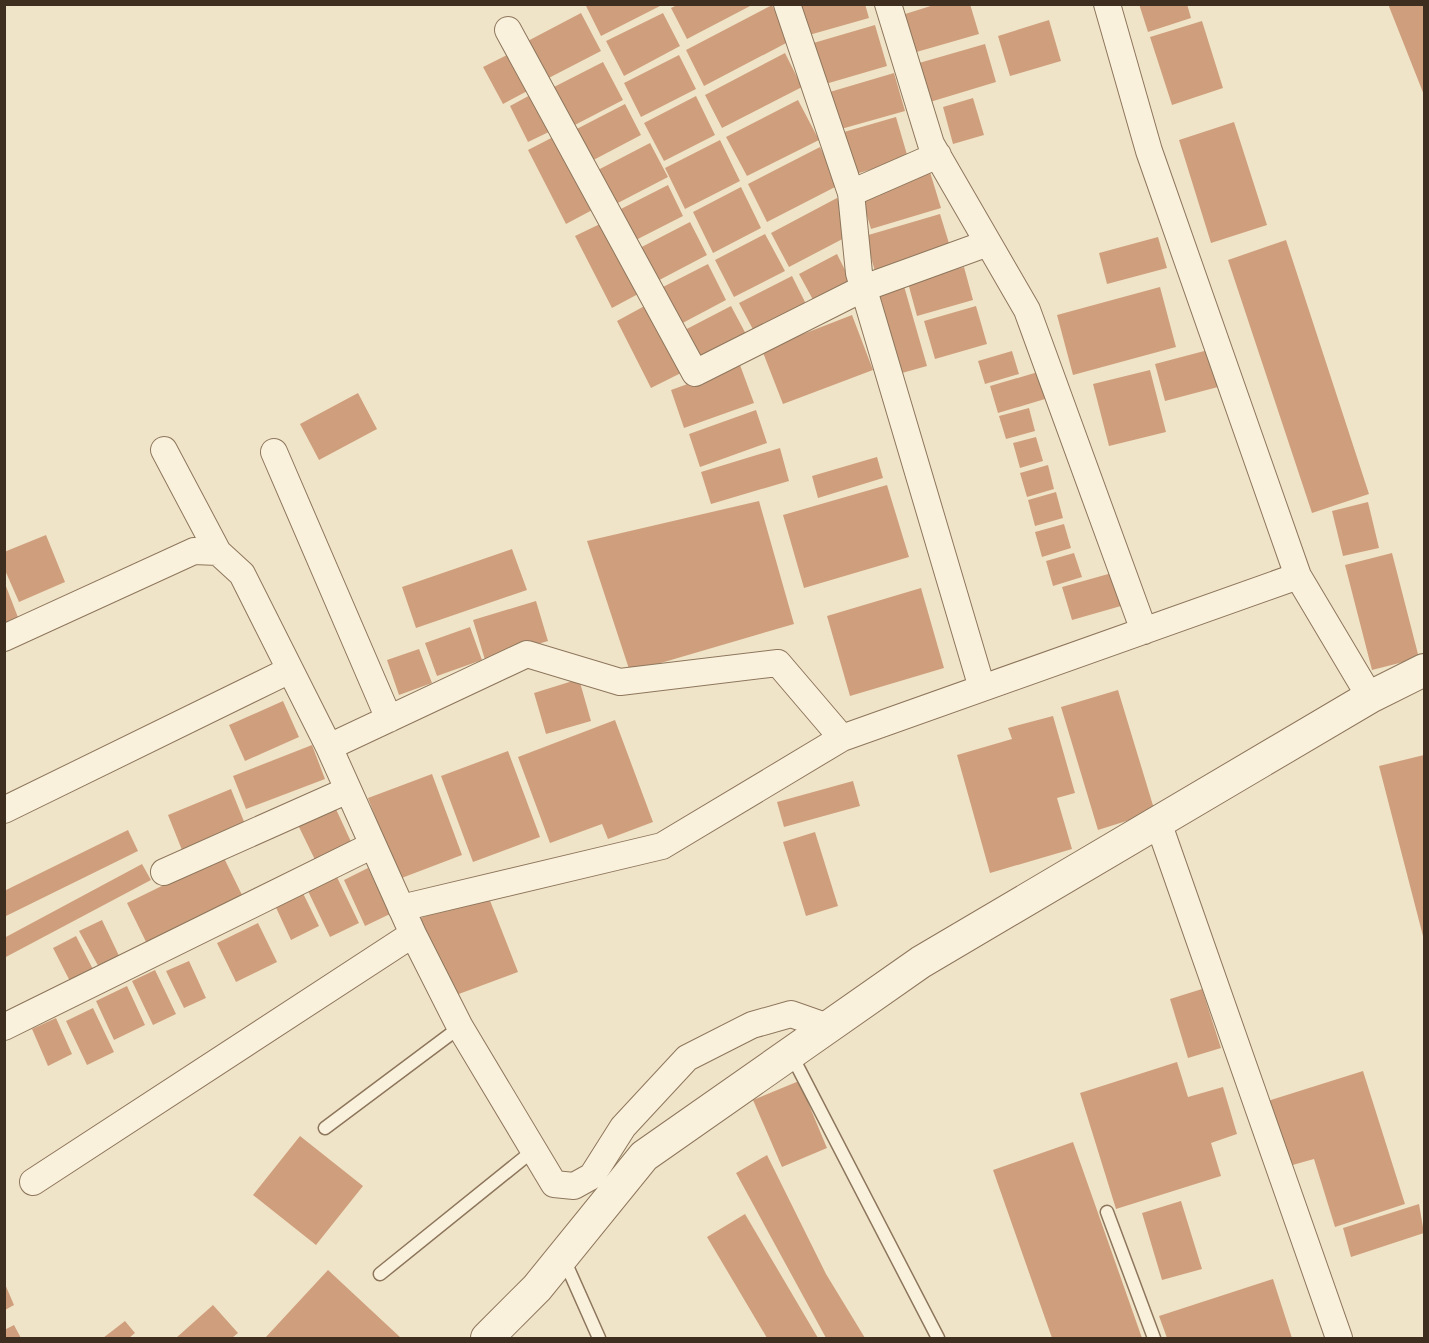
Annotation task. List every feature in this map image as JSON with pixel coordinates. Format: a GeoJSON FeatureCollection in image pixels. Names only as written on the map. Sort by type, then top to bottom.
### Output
{"type":"FeatureCollection","features":[{"type":"Feature","properties":{"kind":"street"},"geometry":{"type":"LineString","coordinates":[[787,4],[852,193],[859,273],[982,688]]}},
{"type":"Feature","properties":{"kind":"street"},"geometry":{"type":"LineString","coordinates":[[888,4],[931,144],[1027,310],[1144,631]]}},
{"type":"Feature","properties":{"kind":"street"},"geometry":{"type":"LineString","coordinates":[[1107,4],[1149,151],[1298,576],[1370,697]]}},
{"type":"Feature","properties":{"kind":"street"},"geometry":{"type":"LineString","coordinates":[[508,30],[694,373],[864,288],[988,243]]}},
{"type":"Feature","properties":{"kind":"street"},"geometry":{"type":"LineString","coordinates":[[852,193],[938,154]]}},
{"type":"Feature","properties":{"kind":"street"},"geometry":{"type":"LineString","coordinates":[[164,450],[218,552],[242,574],[329,747],[413,934],[460,1027],[555,1185],[574,1186],[592,1176],[623,1127],[687,1058],[752,1025],[791,1014],[828,1027]]}},
{"type":"Feature","properties":{"kind":"street"},"geometry":{"type":"LineString","coordinates":[[274,452],[389,719]]}},
{"type":"Feature","properties":{"kind":"street"},"geometry":{"type":"LineString","coordinates":[[4,638],[194,551],[218,552]]}},
{"type":"Feature","properties":{"kind":"street"},"geometry":{"type":"LineString","coordinates":[[401,908],[662,846],[842,738],[1298,576]]}},
{"type":"Feature","properties":{"kind":"street"},"geometry":{"type":"LineString","coordinates":[[329,747],[527,654],[620,682],[778,663],[842,738]]}},
{"type":"Feature","properties":{"kind":"street"},"geometry":{"type":"LineString","coordinates":[[4,810],[290,670]]}},
{"type":"Feature","properties":{"kind":"street"},"geometry":{"type":"LineString","coordinates":[[487,1338],[537,1288],[644,1156],[921,962],[1370,697],[1425,670]]}},
{"type":"Feature","properties":{"kind":"street"},"geometry":{"type":"LineString","coordinates":[[164,872],[348,790]]}},
{"type":"Feature","properties":{"kind":"street"},"geometry":{"type":"LineString","coordinates":[[1158,822],[1339,1338]]}},
{"type":"Feature","properties":{"kind":"street"},"geometry":{"type":"LineString","coordinates":[[4,1027],[372,846]]}},
{"type":"Feature","properties":{"kind":"street"},"geometry":{"type":"LineString","coordinates":[[33,1182],[413,934]]}},
{"type":"Feature","properties":{"kind":"lane"},"geometry":{"type":"LineString","coordinates":[[325,1128],[460,1027]]}},
{"type":"Feature","properties":{"kind":"lane"},"geometry":{"type":"LineString","coordinates":[[790,1053],[938,1338]]}},
{"type":"Feature","properties":{"kind":"lane"},"geometry":{"type":"LineString","coordinates":[[380,1274],[535,1149]]}},
{"type":"Feature","properties":{"kind":"lane"},"geometry":{"type":"LineString","coordinates":[[1107,1212],[1154,1338]]}},
{"type":"Feature","properties":{"kind":"lane"},"geometry":{"type":"LineString","coordinates":[[563,1256],[599,1338]]}},
{"type":"Feature","properties":{"kind":"building"},"geometry":{"type":"Polygon","coordinates":[[[585,4],[659,4],[660,6],[601,36],[585,4]]]}},
{"type":"Feature","properties":{"kind":"building"},"geometry":{"type":"Polygon","coordinates":[[[679,4],[754,4],[687,39],[671,8],[679,4]]]}},
{"type":"Feature","properties":{"kind":"building"},"geometry":{"type":"Polygon","coordinates":[[[793,4],[865,4],[869,18],[802,37],[793,4]]]}},
{"type":"Feature","properties":{"kind":"building"},"geometry":{"type":"Polygon","coordinates":[[[937,4],[970,4],[979,34],[913,53],[902,15],[937,4]]]}},
{"type":"Feature","properties":{"kind":"building"},"geometry":{"type":"Polygon","coordinates":[[[1139,4],[1187,4],[1191,18],[1148,32],[1139,4]]]}},
{"type":"Feature","properties":{"kind":"building"},"geometry":{"type":"Polygon","coordinates":[[[1388,4],[1424,4],[1424,95],[1388,4]]]}},
{"type":"Feature","properties":{"kind":"building"},"geometry":{"type":"Polygon","coordinates":[[[772,5],[790,41],[704,86],[686,50],[772,5]]]}},
{"type":"Feature","properties":{"kind":"building"},"geometry":{"type":"Polygon","coordinates":[[[581,13],[601,51],[541,82],[522,44],[581,13]]]}},
{"type":"Feature","properties":{"kind":"building"},"geometry":{"type":"Polygon","coordinates":[[[663,13],[680,46],[624,76],[606,41],[663,13]]]}},
{"type":"Feature","properties":{"kind":"building"},"geometry":{"type":"Polygon","coordinates":[[[1049,20],[1061,61],[1010,76],[998,36],[1049,20]]]}},
{"type":"Feature","properties":{"kind":"building"},"geometry":{"type":"Polygon","coordinates":[[[1202,21],[1223,88],[1172,105],[1150,37],[1202,21]]]}},
{"type":"Feature","properties":{"kind":"building"},"geometry":{"type":"Polygon","coordinates":[[[875,25],[887,66],[822,85],[810,44],[875,25]]]}},
{"type":"Feature","properties":{"kind":"building"},"geometry":{"type":"Polygon","coordinates":[[[985,44],[996,82],[930,102],[919,63],[985,44]]]}},
{"type":"Feature","properties":{"kind":"building"},"geometry":{"type":"Polygon","coordinates":[[[515,51],[533,88],[503,104],[483,67],[515,51]]]}},
{"type":"Feature","properties":{"kind":"building"},"geometry":{"type":"Polygon","coordinates":[[[785,53],[802,87],[722,128],[705,95],[785,53]]]}},
{"type":"Feature","properties":{"kind":"building"},"geometry":{"type":"Polygon","coordinates":[[[679,55],[696,89],[641,117],[624,83],[679,55]]]}},
{"type":"Feature","properties":{"kind":"building"},"geometry":{"type":"Polygon","coordinates":[[[603,62],[623,100],[569,128],[550,89],[603,62]]]}},
{"type":"Feature","properties":{"kind":"building"},"geometry":{"type":"Polygon","coordinates":[[[894,73],[905,111],[834,131],[823,94],[894,73]]]}},
{"type":"Feature","properties":{"kind":"building"},"geometry":{"type":"Polygon","coordinates":[[[534,93],[553,130],[528,142],[510,106],[534,93]]]}},
{"type":"Feature","properties":{"kind":"building"},"geometry":{"type":"Polygon","coordinates":[[[696,96],[715,135],[664,161],[644,123],[696,96]]]}},
{"type":"Feature","properties":{"kind":"building"},"geometry":{"type":"Polygon","coordinates":[[[973,98],[984,135],[953,144],[943,107],[973,98]]]}},
{"type":"Feature","properties":{"kind":"building"},"geometry":{"type":"Polygon","coordinates":[[[798,100],[819,140],[747,176],[726,137],[798,100]]]}},
{"type":"Feature","properties":{"kind":"building"},"geometry":{"type":"Polygon","coordinates":[[[625,104],[641,135],[584,165],[567,134],[625,104]]]}},
{"type":"Feature","properties":{"kind":"building"},"geometry":{"type":"Polygon","coordinates":[[[896,117],[908,158],[856,174],[844,132],[896,117]]]}},
{"type":"Feature","properties":{"kind":"building"},"geometry":{"type":"Polygon","coordinates":[[[1234,122],[1267,225],[1211,243],[1179,140],[1234,122]]]}},
{"type":"Feature","properties":{"kind":"building"},"geometry":{"type":"Polygon","coordinates":[[[559,134],[596,208],[566,224],[528,150],[559,134]]]}},
{"type":"Feature","properties":{"kind":"building"},"geometry":{"type":"Polygon","coordinates":[[[720,140],[740,181],[685,209],[665,168],[720,140]]]}},
{"type":"Feature","properties":{"kind":"building"},"geometry":{"type":"Polygon","coordinates":[[[650,143],[668,177],[612,206],[594,172],[650,143]]]}},
{"type":"Feature","properties":{"kind":"building"},"geometry":{"type":"Polygon","coordinates":[[[820,147],[839,185],[767,222],[748,184],[820,147]]]}},
{"type":"Feature","properties":{"kind":"building"},"geometry":{"type":"Polygon","coordinates":[[[930,172],[941,208],[871,229],[860,193],[930,172]]]}},
{"type":"Feature","properties":{"kind":"building"},"geometry":{"type":"Polygon","coordinates":[[[668,185],[683,216],[630,243],[615,212],[668,185]]]}},
{"type":"Feature","properties":{"kind":"building"},"geometry":{"type":"Polygon","coordinates":[[[741,187],[761,228],[713,253],[693,212],[741,187]]]}},
{"type":"Feature","properties":{"kind":"building"},"geometry":{"type":"Polygon","coordinates":[[[837,198],[854,233],[789,267],[771,233],[837,198]]]}},
{"type":"Feature","properties":{"kind":"building"},"geometry":{"type":"Polygon","coordinates":[[[940,214],[952,253],[876,275],[865,236],[940,214]]]}},
{"type":"Feature","properties":{"kind":"building"},"geometry":{"type":"Polygon","coordinates":[[[604,222],[640,293],[612,308],[575,236],[604,222]]]}},
{"type":"Feature","properties":{"kind":"building"},"geometry":{"type":"Polygon","coordinates":[[[690,222],[707,255],[648,286],[632,252],[690,222]]]}},
{"type":"Feature","properties":{"kind":"building"},"geometry":{"type":"Polygon","coordinates":[[[765,234],[785,271],[734,297],[715,260],[765,234]]]}},
{"type":"Feature","properties":{"kind":"building"},"geometry":{"type":"Polygon","coordinates":[[[1158,237],[1167,268],[1107,284],[1099,253],[1158,237]]]}},
{"type":"Feature","properties":{"kind":"building"},"geometry":{"type":"Polygon","coordinates":[[[1286,240],[1369,494],[1312,513],[1228,260],[1286,240]]]}},
{"type":"Feature","properties":{"kind":"building"},"geometry":{"type":"Polygon","coordinates":[[[837,254],[855,290],[818,309],[799,274],[837,254]]]}},
{"type":"Feature","properties":{"kind":"building"},"geometry":{"type":"Polygon","coordinates":[[[708,264],[726,300],[677,326],[659,289],[708,264]]]}},
{"type":"Feature","properties":{"kind":"building"},"geometry":{"type":"Polygon","coordinates":[[[964,267],[973,300],[917,316],[908,283],[964,267]]]}},
{"type":"Feature","properties":{"kind":"building"},"geometry":{"type":"Polygon","coordinates":[[[792,276],[809,310],[757,337],[739,303],[792,276]]]}},
{"type":"Feature","properties":{"kind":"building"},"geometry":{"type":"Polygon","coordinates":[[[904,286],[927,366],[902,373],[879,293],[904,286]]]}},
{"type":"Feature","properties":{"kind":"building"},"geometry":{"type":"Polygon","coordinates":[[[1160,287],[1176,347],[1073,375],[1057,315],[1160,287]]]}},
{"type":"Feature","properties":{"kind":"building"},"geometry":{"type":"Polygon","coordinates":[[[650,303],[685,371],[651,388],[617,321],[650,303]]]}},
{"type":"Feature","properties":{"kind":"building"},"geometry":{"type":"Polygon","coordinates":[[[731,306],[747,336],[695,364],[679,333],[731,306]]]}},
{"type":"Feature","properties":{"kind":"building"},"geometry":{"type":"Polygon","coordinates":[[[976,306],[987,344],[935,359],[924,321],[976,306]]]}},
{"type":"Feature","properties":{"kind":"building"},"geometry":{"type":"Polygon","coordinates":[[[852,315],[873,370],[783,404],[762,350],[852,315]]]}},
{"type":"Feature","properties":{"kind":"building"},"geometry":{"type":"Polygon","coordinates":[[[1208,350],[1218,387],[1165,401],[1155,364],[1208,350]]]}},
{"type":"Feature","properties":{"kind":"building"},"geometry":{"type":"Polygon","coordinates":[[[1012,351],[1019,374],[985,384],[978,361],[1012,351]]]}},
{"type":"Feature","properties":{"kind":"building"},"geometry":{"type":"Polygon","coordinates":[[[740,365],[754,403],[684,428],[671,390],[740,365]]]}},
{"type":"Feature","properties":{"kind":"building"},"geometry":{"type":"Polygon","coordinates":[[[1150,370],[1166,432],[1109,446],[1093,384],[1150,370]]]}},
{"type":"Feature","properties":{"kind":"building"},"geometry":{"type":"Polygon","coordinates":[[[1038,372],[1045,399],[998,413],[990,386],[1038,372]]]}},
{"type":"Feature","properties":{"kind":"building"},"geometry":{"type":"Polygon","coordinates":[[[358,393],[377,429],[319,460],[300,424],[358,393]]]}},
{"type":"Feature","properties":{"kind":"building"},"geometry":{"type":"Polygon","coordinates":[[[1029,408],[1035,431],[1006,439],[999,416],[1029,408]]]}},
{"type":"Feature","properties":{"kind":"building"},"geometry":{"type":"Polygon","coordinates":[[[756,410],[767,443],[700,467],[689,434],[756,410]]]}},
{"type":"Feature","properties":{"kind":"building"},"geometry":{"type":"Polygon","coordinates":[[[1036,437],[1043,461],[1020,468],[1013,443],[1036,437]]]}},
{"type":"Feature","properties":{"kind":"building"},"geometry":{"type":"Polygon","coordinates":[[[780,448],[789,481],[711,504],[701,472],[780,448]]]}},
{"type":"Feature","properties":{"kind":"building"},"geometry":{"type":"Polygon","coordinates":[[[877,457],[883,478],[818,498],[812,476],[877,457]]]}},
{"type":"Feature","properties":{"kind":"building"},"geometry":{"type":"Polygon","coordinates":[[[1048,465],[1054,489],[1027,497],[1020,473],[1048,465]]]}},
{"type":"Feature","properties":{"kind":"building"},"geometry":{"type":"Polygon","coordinates":[[[887,485],[909,557],[804,588],[783,515],[887,485]]]}},
{"type":"Feature","properties":{"kind":"building"},"geometry":{"type":"Polygon","coordinates":[[[1056,492],[1063,518],[1035,526],[1028,500],[1056,492]]]}},
{"type":"Feature","properties":{"kind":"building"},"geometry":{"type":"Polygon","coordinates":[[[759,501],[794,624],[630,672],[587,541],[759,501]]]}},
{"type":"Feature","properties":{"kind":"building"},"geometry":{"type":"Polygon","coordinates":[[[1368,502],[1379,548],[1343,556],[1332,511],[1368,502]]]}},
{"type":"Feature","properties":{"kind":"building"},"geometry":{"type":"Polygon","coordinates":[[[1064,524],[1071,548],[1042,557],[1035,532],[1064,524]]]}},
{"type":"Feature","properties":{"kind":"building"},"geometry":{"type":"Polygon","coordinates":[[[46,535],[65,582],[19,602],[4,568],[4,552],[46,535]]]}},
{"type":"Feature","properties":{"kind":"building"},"geometry":{"type":"Polygon","coordinates":[[[512,549],[527,590],[416,628],[402,587],[512,549]]]}},
{"type":"Feature","properties":{"kind":"building"},"geometry":{"type":"Polygon","coordinates":[[[1074,553],[1082,577],[1053,586],[1046,561],[1074,553]]]}},
{"type":"Feature","properties":{"kind":"building"},"geometry":{"type":"Polygon","coordinates":[[[1392,553],[1419,658],[1372,670],[1345,565],[1392,553]]]}},
{"type":"Feature","properties":{"kind":"building"},"geometry":{"type":"Polygon","coordinates":[[[1119,571],[1128,604],[1072,620],[1062,587],[1119,571]]]}},
{"type":"Feature","properties":{"kind":"building"},"geometry":{"type":"Polygon","coordinates":[[[4,581],[19,620],[4,625],[4,581]]]}},
{"type":"Feature","properties":{"kind":"building"},"geometry":{"type":"Polygon","coordinates":[[[921,588],[944,668],[850,696],[827,616],[921,588]]]}},
{"type":"Feature","properties":{"kind":"building"},"geometry":{"type":"Polygon","coordinates":[[[536,601],[548,641],[485,660],[473,620],[536,601]]]}},
{"type":"Feature","properties":{"kind":"building"},"geometry":{"type":"Polygon","coordinates":[[[470,627],[482,660],[437,676],[425,643],[470,627]]]}},
{"type":"Feature","properties":{"kind":"building"},"geometry":{"type":"Polygon","coordinates":[[[419,649],[432,683],[399,695],[387,660],[419,649]]]}},
{"type":"Feature","properties":{"kind":"building"},"geometry":{"type":"Polygon","coordinates":[[[579,679],[591,721],[546,734],[534,693],[579,679]]]}},
{"type":"Feature","properties":{"kind":"building"},"geometry":{"type":"Polygon","coordinates":[[[1118,690],[1155,812],[1098,830],[1061,707],[1118,690]]]}},
{"type":"Feature","properties":{"kind":"building"},"geometry":{"type":"Polygon","coordinates":[[[283,701],[299,737],[245,761],[229,725],[283,701]]]}},
{"type":"Feature","properties":{"kind":"building"},"geometry":{"type":"Polygon","coordinates":[[[1053,716],[1075,793],[1057,798],[1072,849],[990,873],[957,755],[1012,739],[1008,728],[1053,716]]]}},
{"type":"Feature","properties":{"kind":"building"},"geometry":{"type":"Polygon","coordinates":[[[615,720],[653,822],[608,839],[602,824],[550,843],[518,757],[615,720]]]}},
{"type":"Feature","properties":{"kind":"building"},"geometry":{"type":"Polygon","coordinates":[[[312,745],[325,779],[246,809],[233,776],[312,745]]]}},
{"type":"Feature","properties":{"kind":"building"},"geometry":{"type":"Polygon","coordinates":[[[508,751],[540,837],[473,862],[441,776],[508,751]]]}},
{"type":"Feature","properties":{"kind":"building"},"geometry":{"type":"Polygon","coordinates":[[[1424,755],[1424,940],[1379,766],[1424,755]]]}},
{"type":"Feature","properties":{"kind":"building"},"geometry":{"type":"Polygon","coordinates":[[[432,774],[462,855],[399,879],[368,798],[432,774]]]}},
{"type":"Feature","properties":{"kind":"building"},"geometry":{"type":"Polygon","coordinates":[[[853,781],[860,806],[784,827],[777,802],[853,781]]]}},
{"type":"Feature","properties":{"kind":"building"},"geometry":{"type":"Polygon","coordinates":[[[231,789],[245,824],[182,850],[168,815],[231,789]]]}},
{"type":"Feature","properties":{"kind":"building"},"geometry":{"type":"Polygon","coordinates":[[[335,807],[353,846],[318,866],[298,825],[335,807]]]}},
{"type":"Feature","properties":{"kind":"building"},"geometry":{"type":"Polygon","coordinates":[[[128,830],[138,851],[4,917],[4,891],[128,830]]]}},
{"type":"Feature","properties":{"kind":"building"},"geometry":{"type":"Polygon","coordinates":[[[815,832],[838,906],[806,916],[783,842],[815,832]]]}},
{"type":"Feature","properties":{"kind":"building"},"geometry":{"type":"Polygon","coordinates":[[[223,856],[245,901],[149,948],[127,903],[223,856]]]}},
{"type":"Feature","properties":{"kind":"building"},"geometry":{"type":"Polygon","coordinates":[[[142,864],[151,880],[4,958],[4,938],[142,864]]]}},
{"type":"Feature","properties":{"kind":"building"},"geometry":{"type":"Polygon","coordinates":[[[368,868],[390,914],[365,926],[344,880],[368,868]]]}},
{"type":"Feature","properties":{"kind":"building"},"geometry":{"type":"Polygon","coordinates":[[[335,873],[359,923],[330,937],[306,887],[335,873]]]}},
{"type":"Feature","properties":{"kind":"building"},"geometry":{"type":"Polygon","coordinates":[[[299,885],[319,926],[291,940],[272,899],[299,885]]]}},
{"type":"Feature","properties":{"kind":"building"},"geometry":{"type":"Polygon","coordinates":[[[487,893],[518,972],[448,998],[418,919],[487,893]]]}},
{"type":"Feature","properties":{"kind":"building"},"geometry":{"type":"Polygon","coordinates":[[[102,920],[123,964],[101,971],[79,931],[102,920]]]}},
{"type":"Feature","properties":{"kind":"building"},"geometry":{"type":"Polygon","coordinates":[[[258,923],[277,962],[236,982],[217,943],[258,923]]]}},
{"type":"Feature","properties":{"kind":"building"},"geometry":{"type":"Polygon","coordinates":[[[76,936],[98,979],[75,991],[53,948],[76,936]]]}},
{"type":"Feature","properties":{"kind":"building"},"geometry":{"type":"Polygon","coordinates":[[[189,961],[206,998],[184,1008],[166,971],[189,961]]]}},
{"type":"Feature","properties":{"kind":"building"},"geometry":{"type":"Polygon","coordinates":[[[155,970],[176,1014],[153,1025],[132,981],[155,970]]]}},
{"type":"Feature","properties":{"kind":"building"},"geometry":{"type":"Polygon","coordinates":[[[127,986],[145,1025],[114,1040],[96,1001],[127,986]]]}},
{"type":"Feature","properties":{"kind":"building"},"geometry":{"type":"Polygon","coordinates":[[[1202,989],[1221,1048],[1188,1058],[1170,999],[1202,989]]]}},
{"type":"Feature","properties":{"kind":"building"},"geometry":{"type":"Polygon","coordinates":[[[93,1008],[114,1052],[87,1065],[66,1021],[93,1008]]]}},
{"type":"Feature","properties":{"kind":"building"},"geometry":{"type":"Polygon","coordinates":[[[56,1018],[72,1054],[48,1066],[32,1029],[56,1018]]]}},
{"type":"Feature","properties":{"kind":"building"},"geometry":{"type":"Polygon","coordinates":[[[1177,1062],[1188,1097],[1223,1087],[1237,1134],[1211,1143],[1221,1176],[1116,1209],[1080,1093],[1177,1062]]]}},
{"type":"Feature","properties":{"kind":"building"},"geometry":{"type":"Polygon","coordinates":[[[1363,1071],[1405,1204],[1335,1227],[1314,1159],[1289,1166],[1268,1101],[1363,1071]]]}},
{"type":"Feature","properties":{"kind":"building"},"geometry":{"type":"Polygon","coordinates":[[[799,1081],[827,1148],[782,1167],[753,1100],[799,1081]]]}},
{"type":"Feature","properties":{"kind":"building"},"geometry":{"type":"Polygon","coordinates":[[[300,1136],[363,1186],[316,1245],[253,1195],[300,1136]]]}},
{"type":"Feature","properties":{"kind":"building"},"geometry":{"type":"Polygon","coordinates":[[[1073,1142],[1142,1338],[1052,1338],[993,1170],[1073,1142]]]}},
{"type":"Feature","properties":{"kind":"building"},"geometry":{"type":"Polygon","coordinates":[[[767,1155],[826,1274],[865,1338],[826,1338],[736,1173],[767,1155]]]}},
{"type":"Feature","properties":{"kind":"building"},"geometry":{"type":"Polygon","coordinates":[[[1181,1201],[1202,1269],[1162,1280],[1142,1213],[1181,1201]]]}},
{"type":"Feature","properties":{"kind":"building"},"geometry":{"type":"Polygon","coordinates":[[[1419,1204],[1424,1233],[1351,1257],[1343,1228],[1419,1204]]]}},
{"type":"Feature","properties":{"kind":"building"},"geometry":{"type":"Polygon","coordinates":[[[745,1214],[818,1338],[767,1338],[707,1237],[745,1214]]]}},
{"type":"Feature","properties":{"kind":"building"},"geometry":{"type":"Polygon","coordinates":[[[328,1270],[401,1338],[265,1338],[328,1270]]]}},
{"type":"Feature","properties":{"kind":"building"},"geometry":{"type":"Polygon","coordinates":[[[1273,1279],[1292,1338],[1167,1338],[1159,1316],[1273,1279]]]}},
{"type":"Feature","properties":{"kind":"building"},"geometry":{"type":"Polygon","coordinates":[[[5,1284],[14,1305],[5,1310],[5,1284]]]}},
{"type":"Feature","properties":{"kind":"building"},"geometry":{"type":"Polygon","coordinates":[[[213,1305],[238,1333],[232,1338],[176,1338],[213,1305]]]}},
{"type":"Feature","properties":{"kind":"building"},"geometry":{"type":"Polygon","coordinates":[[[125,1321],[135,1333],[129,1338],[103,1338],[125,1321]]]}},
{"type":"Feature","properties":{"kind":"building"},"geometry":{"type":"Polygon","coordinates":[[[14,1325],[21,1338],[4,1338],[4,1330],[14,1325]]]}}]}
